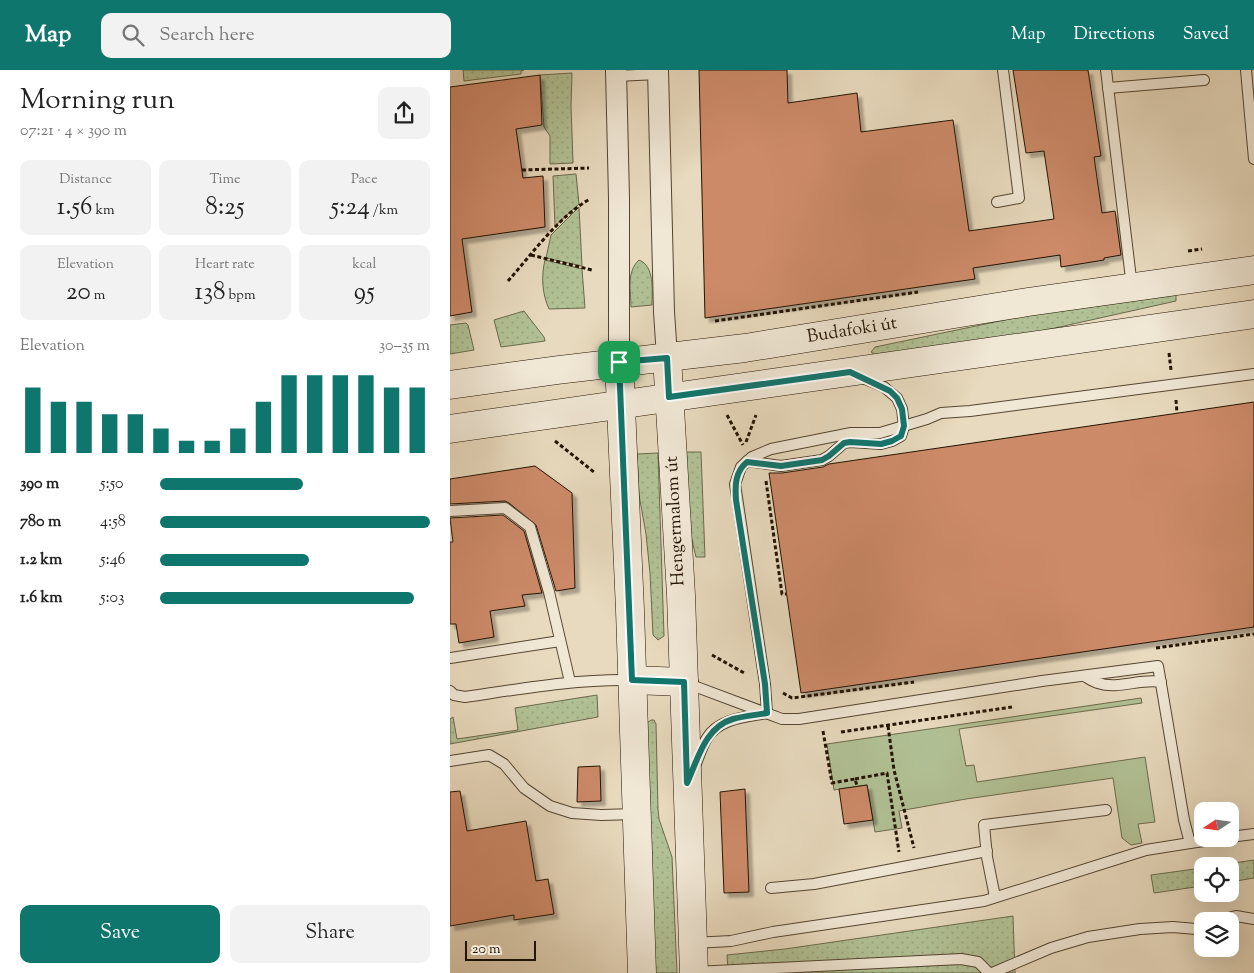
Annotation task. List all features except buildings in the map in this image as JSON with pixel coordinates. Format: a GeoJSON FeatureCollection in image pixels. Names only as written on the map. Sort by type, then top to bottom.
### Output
{"type":"FeatureCollection","features":[{"type":"Feature","properties":{"kind":"main road","name":"Budafoki út"},"geometry":{"type":"LineString","coordinates":[[450,385],[619,362],[746,348],[1132,286],[1254,270]]}},
{"type":"Feature","properties":{"kind":"main road"},"geometry":{"type":"LineString","coordinates":[[450,429],[1254,314]]}},
{"type":"Feature","properties":{"kind":"main road","name":"Hengermalom út"},"geometry":{"type":"LineString","coordinates":[[667,358],[681,595],[694,972]]}},
{"type":"Feature","properties":{"kind":"main road"},"geometry":{"type":"LineString","coordinates":[[619,362],[642,973]]}},
{"type":"Feature","properties":{"kind":"main road"},"geometry":{"type":"LineString","coordinates":[[632,680],[684,682]]}},
{"type":"Feature","properties":{"kind":"street","name":"Hengermalom út"},"geometry":{"type":"LineString","coordinates":[[658,72],[664,312],[667,358]]}},
{"type":"Feature","properties":{"kind":"street"},"geometry":{"type":"LineString","coordinates":[[616,73],[619,362]]}},
{"type":"Feature","properties":{"kind":"lane"},"geometry":{"type":"LineString","coordinates":[[997,202],[1019,198],[1003,70]]}},
{"type":"Feature","properties":{"kind":"lane"},"geometry":{"type":"LineString","coordinates":[[1106,70],[1132,286]]}},
{"type":"Feature","properties":{"kind":"lane"},"geometry":{"type":"LineString","coordinates":[[1246,70],[1252,103],[1254,158]]}},
{"type":"Feature","properties":{"kind":"lane"},"geometry":{"type":"LineString","coordinates":[[616,73],[658,72]]}},
{"type":"Feature","properties":{"kind":"lane"},"geometry":{"type":"LineString","coordinates":[[1108,88],[1204,80]]}},
{"type":"Feature","properties":{"kind":"lane"},"geometry":{"type":"LineString","coordinates":[[747,462],[781,466],[822,460],[844,443],[881,444],[901,436],[904,426],[902,409],[897,398],[890,391],[850,372]]}},
{"type":"Feature","properties":{"kind":"lane"},"geometry":{"type":"LineString","coordinates":[[767,713],[765,684],[735,484],[740,467],[752,457],[771,449],[851,433],[880,433],[941,413],[970,411],[1254,374]]}},
{"type":"Feature","properties":{"kind":"lane"},"geometry":{"type":"LineString","coordinates":[[450,511],[506,508],[530,527],[549,592],[570,682]]}},
{"type":"Feature","properties":{"kind":"lane"},"geometry":{"type":"LineString","coordinates":[[450,658],[560,641]]}},
{"type":"Feature","properties":{"kind":"lane"},"geometry":{"type":"LineString","coordinates":[[684,682],[782,719],[799,719],[1158,666],[1184,820],[1190,843]]}},
{"type":"Feature","properties":{"kind":"lane"},"geometry":{"type":"LineString","coordinates":[[1084,676],[1099,684],[1118,685],[1150,680],[1161,682]]}},
{"type":"Feature","properties":{"kind":"lane"},"geometry":{"type":"LineString","coordinates":[[451,695],[465,697],[600,679],[632,680]]}},
{"type":"Feature","properties":{"kind":"lane"},"geometry":{"type":"LineString","coordinates":[[687,783],[707,737],[717,728],[731,720],[767,713]]}},
{"type":"Feature","properties":{"kind":"lane"},"geometry":{"type":"LineString","coordinates":[[450,761],[489,755],[504,764],[524,788],[537,798],[550,806],[572,813],[601,815],[636,814]]}},
{"type":"Feature","properties":{"kind":"lane"},"geometry":{"type":"LineString","coordinates":[[994,897],[984,825],[1106,810]]}},
{"type":"Feature","properties":{"kind":"lane"},"geometry":{"type":"LineString","coordinates":[[1239,836],[1254,834]]}},
{"type":"Feature","properties":{"kind":"lane"},"geometry":{"type":"LineString","coordinates":[[693,943],[730,941],[773,932],[974,902],[1146,850],[1194,842]]}},
{"type":"Feature","properties":{"kind":"lane"},"geometry":{"type":"LineString","coordinates":[[770,888],[814,884],[987,851]]}},
{"type":"Feature","properties":{"kind":"lane"},"geometry":{"type":"LineString","coordinates":[[1239,916],[1254,919]]}},
{"type":"Feature","properties":{"kind":"lane"},"geometry":{"type":"LineString","coordinates":[[694,972],[961,959],[978,962],[990,973],[1051,948],[1088,937],[1140,929],[1172,927],[1194,929]]}},
{"type":"Feature","properties":{"kind":"path"},"geometry":{"type":"LineString","coordinates":[[522,170],[589,168]]}},
{"type":"Feature","properties":{"kind":"path"},"geometry":{"type":"LineString","coordinates":[[508,281],[578,206],[590,199]]}},
{"type":"Feature","properties":{"kind":"path"},"geometry":{"type":"LineString","coordinates":[[531,255],[592,270]]}},
{"type":"Feature","properties":{"kind":"path"},"geometry":{"type":"LineString","coordinates":[[727,415],[744,447],[756,415]]}},
{"type":"Feature","properties":{"kind":"path"},"geometry":{"type":"LineString","coordinates":[[555,441],[594,472]]}},
{"type":"Feature","properties":{"kind":"path"},"geometry":{"type":"LineString","coordinates":[[764,472],[782,594],[786,594]]}},
{"type":"Feature","properties":{"kind":"path"},"geometry":{"type":"LineString","coordinates":[[1209,634],[1210,640]]}},
{"type":"Feature","properties":{"kind":"path"},"geometry":{"type":"LineString","coordinates":[[842,732],[1012,707]]}},
{"type":"Feature","properties":{"kind":"path"},"geometry":{"type":"LineString","coordinates":[[820,715],[832,783],[887,773],[901,867]]}},
{"type":"Feature","properties":{"kind":"path"},"geometry":{"type":"LineString","coordinates":[[888,726],[894,770],[918,864]]}},
{"type":"Feature","properties":{"kind":"path"},"geometry":{"type":"LineString","coordinates":[[856,779],[857,786]]}},
{"type":"Feature","properties":{"kind":"green space"},"geometry":{"type":"Polygon","coordinates":[[[463,70],[524,70],[521,71],[521,74],[464,81],[463,70]]]}},
{"type":"Feature","properties":{"kind":"green space"},"geometry":{"type":"Polygon","coordinates":[[[572,73],[573,163],[550,164],[550,136],[544,127],[540,75],[572,73]]]}},
{"type":"Feature","properties":{"kind":"green space"},"geometry":{"type":"Polygon","coordinates":[[[576,174],[579,204],[555,226],[553,176],[576,174]]]}},
{"type":"Feature","properties":{"kind":"green space"},"geometry":{"type":"Polygon","coordinates":[[[579,207],[582,266],[546,258],[551,235],[579,207]]]}},
{"type":"Feature","properties":{"kind":"green space"},"geometry":{"type":"Polygon","coordinates":[[[545,260],[582,269],[585,308],[549,309],[543,285],[545,260]]]}},
{"type":"Feature","properties":{"kind":"green space"},"geometry":{"type":"Polygon","coordinates":[[[639,260],[644,263],[650,273],[652,280],[652,305],[631,307],[630,288],[632,270],[639,260]]]}},
{"type":"Feature","properties":{"kind":"green space"},"geometry":{"type":"Polygon","coordinates":[[[1176,295],[1176,301],[1037,332],[875,355],[871,352],[875,347],[1024,316],[1176,295]]]}},
{"type":"Feature","properties":{"kind":"green space"},"geometry":{"type":"Polygon","coordinates":[[[524,311],[545,341],[501,347],[494,320],[524,311]]]}},
{"type":"Feature","properties":{"kind":"green space"},"geometry":{"type":"Polygon","coordinates":[[[466,323],[474,350],[450,354],[450,325],[466,323]]]}},
{"type":"Feature","properties":{"kind":"green space"},"geometry":{"type":"Polygon","coordinates":[[[683,452],[701,452],[705,557],[696,557],[688,523],[683,452]]]}},
{"type":"Feature","properties":{"kind":"green space"},"geometry":{"type":"Polygon","coordinates":[[[658,453],[664,636],[658,640],[653,635],[650,573],[639,495],[637,454],[658,453]]]}},
{"type":"Feature","properties":{"kind":"green space"},"geometry":{"type":"Polygon","coordinates":[[[597,695],[598,717],[450,744],[450,719],[453,717],[457,739],[518,730],[515,708],[597,695]]]}},
{"type":"Feature","properties":{"kind":"green space"},"geometry":{"type":"Polygon","coordinates":[[[1141,698],[1142,703],[959,729],[966,766],[974,765],[977,782],[1145,757],[1155,822],[1138,824],[1142,843],[1131,845],[1122,838],[1113,778],[966,799],[899,811],[902,828],[875,832],[867,785],[834,790],[827,744],[1141,698]]]}},
{"type":"Feature","properties":{"kind":"green space"},"geometry":{"type":"Polygon","coordinates":[[[654,720],[656,724],[659,819],[672,857],[677,973],[655,973],[647,723],[654,720]]]}},
{"type":"Feature","properties":{"kind":"green space"},"geometry":{"type":"Polygon","coordinates":[[[1254,860],[1254,878],[1239,880],[1239,862],[1254,860]]]}},
{"type":"Feature","properties":{"kind":"green space"},"geometry":{"type":"Polygon","coordinates":[[[1194,869],[1194,887],[1154,893],[1151,875],[1194,869]]]}},
{"type":"Feature","properties":{"kind":"green space"},"geometry":{"type":"Polygon","coordinates":[[[1013,916],[1015,973],[728,973],[727,955],[785,949],[1013,916]]]}},
{"type":"Feature","properties":{"kind":"route"},"geometry":{"type":"LineString","coordinates":[[667,358],[669,397],[850,372],[890,391],[897,398],[902,409],[904,426],[901,436],[892,441],[881,444],[844,443],[822,460],[781,466],[747,462],[740,467],[735,484],[736,500],[765,684],[767,713],[731,720],[717,728],[707,737],[687,783],[684,682],[632,680],[619,362],[667,358]]}}]}
